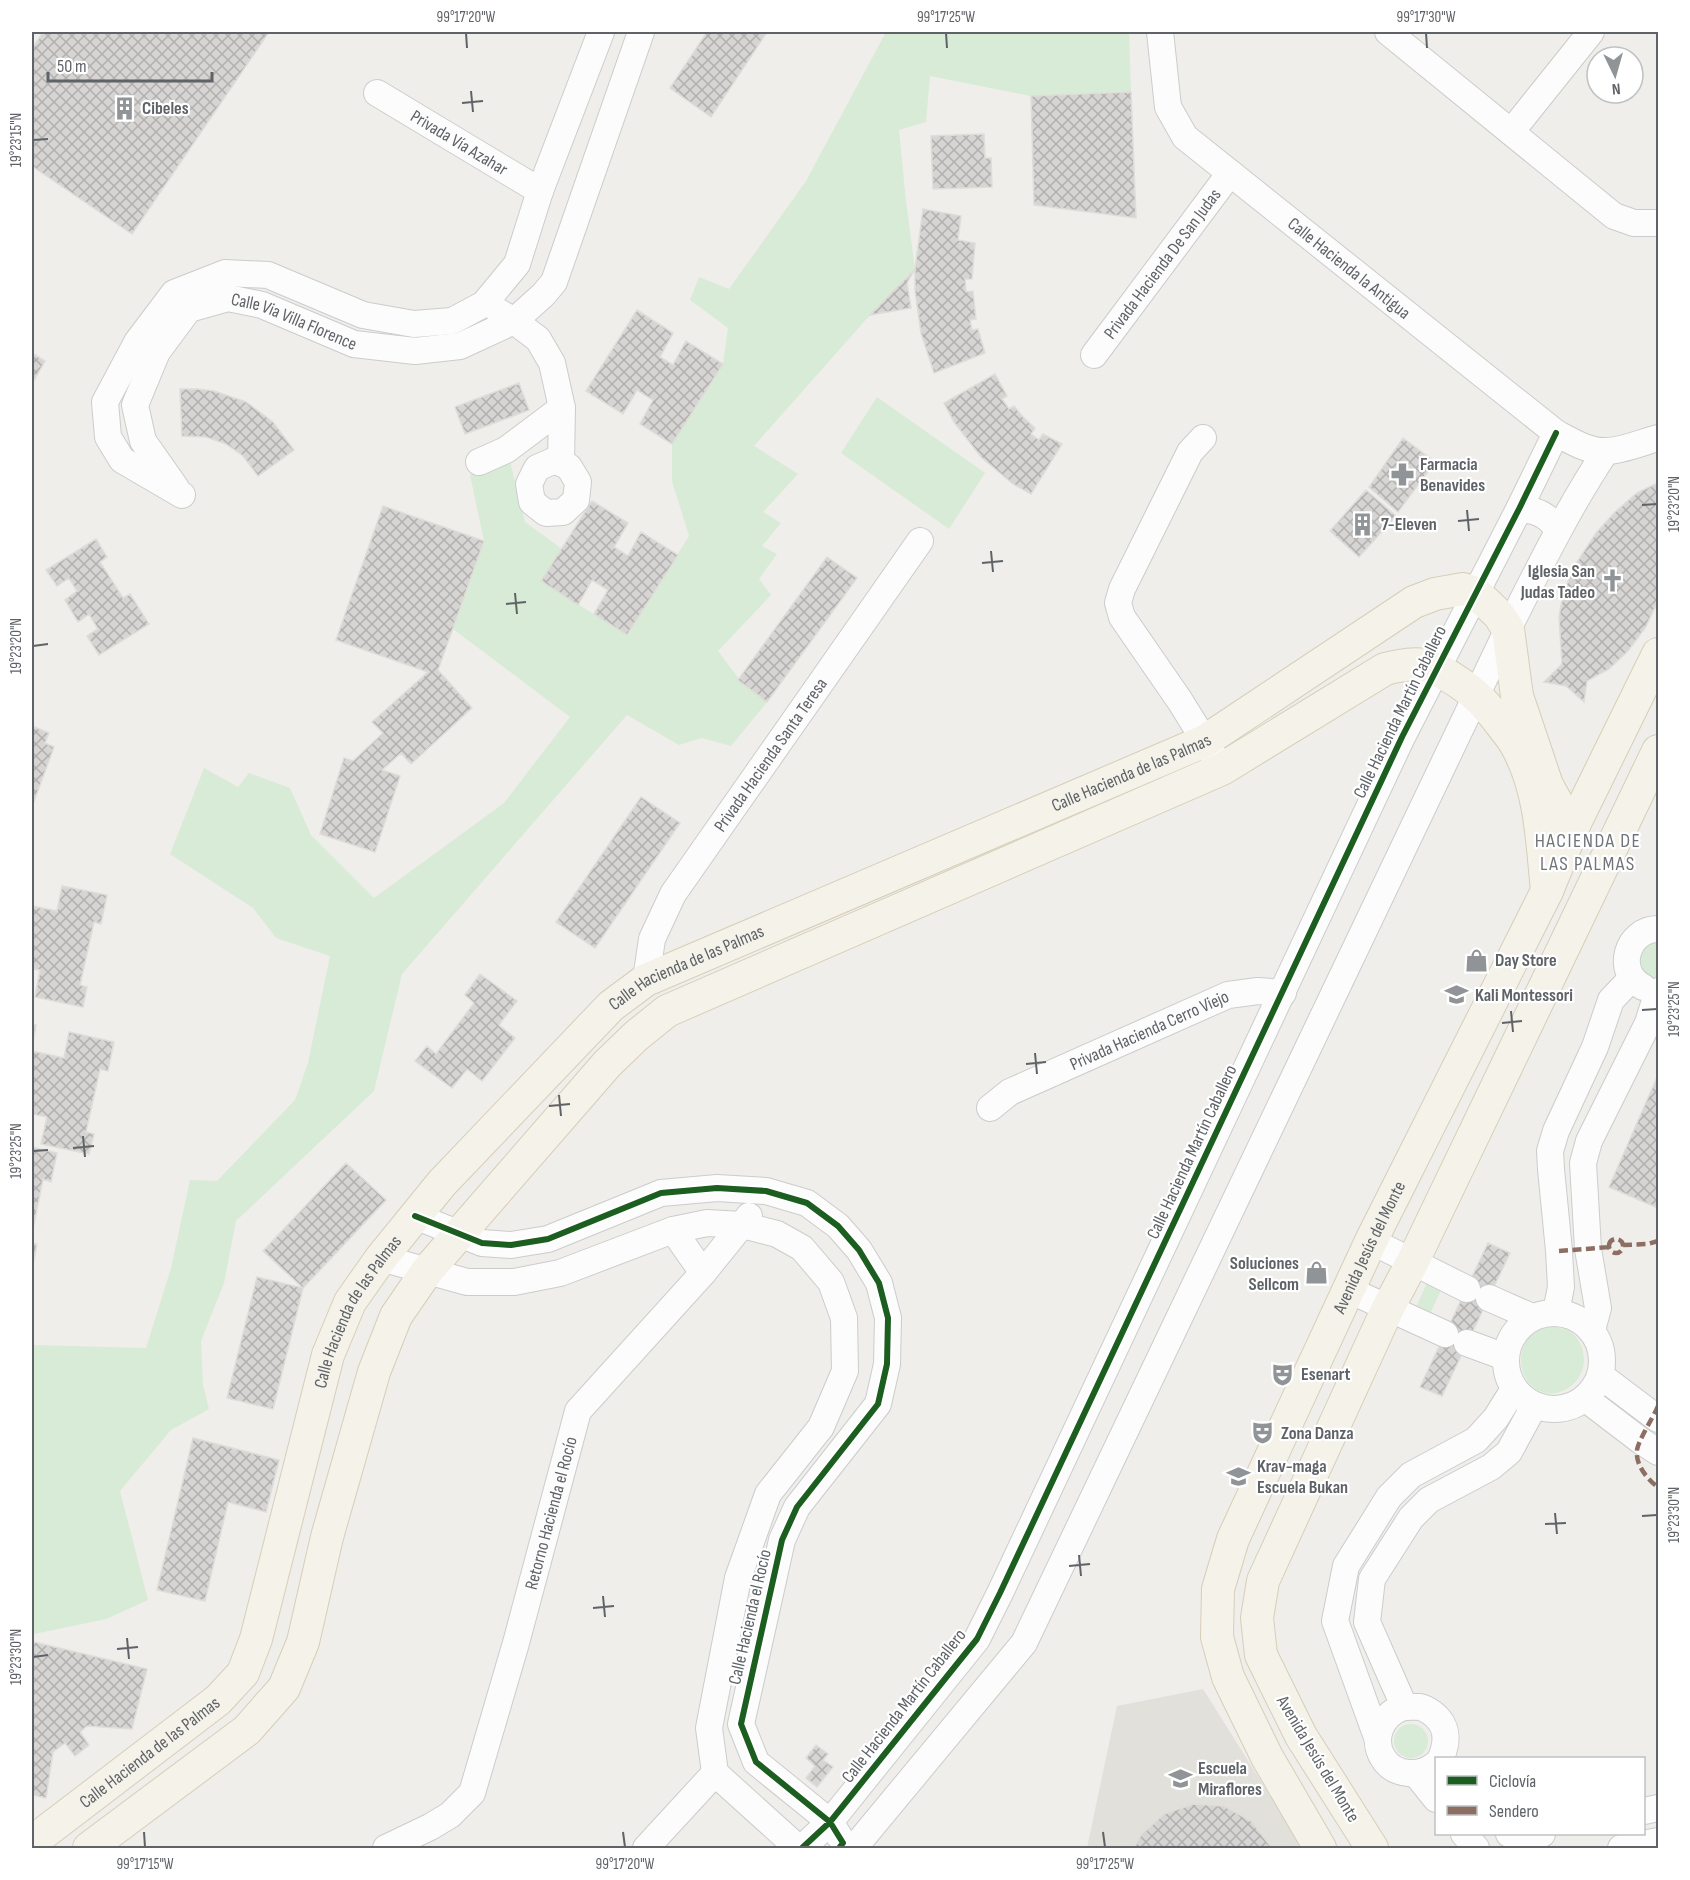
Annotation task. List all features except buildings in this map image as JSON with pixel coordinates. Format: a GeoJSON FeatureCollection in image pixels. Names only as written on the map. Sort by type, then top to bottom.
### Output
{"type":"FeatureCollection","features":[{"type":"Feature","properties":{"kind":"main road","name":"Calle Hacienda de las Palmas"},"geometry":{"type":"LineString","coordinates":[[32,1842],[218,1700],[243,1673],[256,1639],[328,1355],[350,1302],[381,1258],[442,1183],[611,1006],[646,980],[1205,741],[1414,602],[1449,590],[1462,589],[1476,593]]}},
{"type":"Feature","properties":{"kind":"main road"},"geometry":{"type":"LineString","coordinates":[[1476,593],[1499,615],[1509,629],[1517,696],[1547,785],[1558,805],[1575,823]]}},
{"type":"Feature","properties":{"kind":"main road","name":"Avenida Jesús del Monte"},"geometry":{"type":"LineString","coordinates":[[1320,1848],[1267,1757],[1228,1677],[1217,1636],[1218,1589],[1233,1539],[1371,1241],[1547,891],[1575,823],[1659,654]]}},
{"type":"Feature","properties":{"kind":"main road","name":"Calle Hacienda de las Palmas"},"geometry":{"type":"LineString","coordinates":[[89,1848],[248,1730],[284,1688],[303,1642],[327,1537],[374,1372],[396,1316],[427,1271],[607,1064],[667,1011],[1222,769],[1385,669],[1406,664],[1437,668],[1478,695],[1515,744],[1526,767],[1536,801],[1541,826],[1547,891]]}},
{"type":"Feature","properties":{"kind":"main road","name":"Avenida Jesús del Monte"},"geometry":{"type":"LineString","coordinates":[[1372,1848],[1301,1736],[1260,1655],[1257,1618],[1263,1581],[1388,1308],[1413,1261],[1659,752]]}},
{"type":"Feature","properties":{"kind":"main road"},"geometry":{"type":"LineString","coordinates":[[866,886],[880,920]]}},
{"type":"Feature","properties":{"kind":"street","name":"Calle Via Villa Florence"},"geometry":{"type":"LineString","coordinates":[[601,32],[540,191],[518,264],[484,304],[452,321],[414,324],[363,315],[268,275],[225,273],[174,293],[137,342],[105,402],[108,437],[122,460],[182,495],[143,441],[135,405],[157,352],[189,309],[228,298],[262,305],[354,344],[415,351],[460,346],[514,321],[554,282],[641,32]]}},
{"type":"Feature","properties":{"kind":"street","name":"Calle Hacienda la Antigua"},"geometry":{"type":"LineString","coordinates":[[1160,32],[1168,107],[1185,137],[1556,433],[1589,448],[1606,451]]}},
{"type":"Feature","properties":{"kind":"street"},"geometry":{"type":"LineString","coordinates":[[1388,32],[1614,216],[1634,223],[1659,224]]}},
{"type":"Feature","properties":{"kind":"street"},"geometry":{"type":"LineString","coordinates":[[1511,132],[1591,32]]}},
{"type":"Feature","properties":{"kind":"street","name":"Privada Vía Azahar"},"geometry":{"type":"LineString","coordinates":[[377,93],[540,191]]}},
{"type":"Feature","properties":{"kind":"street","name":"Privada Hacienda De San Judas"},"geometry":{"type":"LineString","coordinates":[[1094,355],[1230,173]]}},
{"type":"Feature","properties":{"kind":"street"},"geometry":{"type":"LineString","coordinates":[[484,304],[514,321],[538,339],[552,363],[562,408],[561,463]]}},
{"type":"Feature","properties":{"kind":"street"},"geometry":{"type":"LineString","coordinates":[[479,462],[506,450],[562,408]]}},
{"type":"Feature","properties":{"kind":"street","name":"Calle Hacienda Martín Caballero"},"geometry":{"type":"LineString","coordinates":[[800,1848],[830,1822],[977,1639],[1397,748],[1556,433]]}},
{"type":"Feature","properties":{"kind":"street"},"geometry":{"type":"LineString","coordinates":[[1203,438],[1190,452],[1122,589],[1118,603],[1122,617],[1180,701],[1222,769]]}},
{"type":"Feature","properties":{"kind":"street"},"geometry":{"type":"LineString","coordinates":[[854,1848],[1024,1642],[1558,530],[1606,451],[1659,438]]}},
{"type":"Feature","properties":{"kind":"street"},"geometry":{"type":"LineString","coordinates":[[1519,509],[1542,513],[1558,530]]}},
{"type":"Feature","properties":{"kind":"street","name":"Privada Hacienda Santa Teresa"},"geometry":{"type":"LineString","coordinates":[[646,980],[652,939],[673,894],[920,541]]}},
{"type":"Feature","properties":{"kind":"street"},"geometry":{"type":"LineString","coordinates":[[1592,1330],[1598,1308],[1588,1249],[1583,1163],[1589,1141],[1648,1023],[1658,991],[1648,990],[1638,985],[1626,966],[1627,953],[1632,941],[1657,924]]}},
{"type":"Feature","properties":{"kind":"street"},"geometry":{"type":"LineString","coordinates":[[1371,1241],[1478,1293],[1544,1314],[1576,1317],[1592,1330],[1602,1352],[1601,1376],[1586,1399],[1561,1409],[1534,1406],[1514,1389],[1507,1374],[1505,1357],[1513,1334],[1544,1314],[1561,1287],[1550,1151],[1556,1131],[1596,1047],[1611,1000],[1632,978]]}},
{"type":"Feature","properties":{"kind":"street","name":"Privada Hacienda Cerro Viejo"},"geometry":{"type":"LineString","coordinates":[[990,1108],[1010,1092],[1228,995],[1258,991],[1283,993]]}},
{"type":"Feature","properties":{"kind":"street","name":"Calle Hacienda el Rocío"},"geometry":{"type":"LineString","coordinates":[[415,1216],[482,1243],[511,1245],[548,1239],[661,1193],[717,1188],[766,1191],[807,1203],[837,1226],[859,1250],[879,1283],[888,1318],[886,1364],[878,1404],[797,1507],[782,1540],[741,1724],[756,1762],[830,1822]]}},
{"type":"Feature","properties":{"kind":"street","name":"Retorno Hacienda el Rocío"},"geometry":{"type":"LineString","coordinates":[[386,1848],[450,1815],[472,1793],[516,1642],[578,1411],[704,1274],[766,1191]]}},
{"type":"Feature","properties":{"kind":"street","name":"Calle Hacienda el Rocío"},"geometry":{"type":"LineString","coordinates":[[381,1258],[467,1282],[514,1282],[560,1273],[589,1260],[673,1230],[707,1223],[742,1225],[777,1234],[802,1248],[831,1282],[844,1318],[845,1371],[821,1427],[768,1494],[738,1578],[709,1728],[715,1773]]}},
{"type":"Feature","properties":{"kind":"street"},"geometry":{"type":"LineString","coordinates":[[574,1228],[589,1260]]}},
{"type":"Feature","properties":{"kind":"street"},"geometry":{"type":"LineString","coordinates":[[673,1230],[704,1274]]}},
{"type":"Feature","properties":{"kind":"street"},"geometry":{"type":"LineString","coordinates":[[548,1239],[560,1273]]}},
{"type":"Feature","properties":{"kind":"street"},"geometry":{"type":"LineString","coordinates":[[1349,1290],[1456,1338],[1505,1357]]}},
{"type":"Feature","properties":{"kind":"street"},"geometry":{"type":"LineString","coordinates":[[1601,1376],[1659,1419]]}},
{"type":"Feature","properties":{"kind":"street"},"geometry":{"type":"LineString","coordinates":[[1435,1762],[1397,1771],[1383,1758],[1335,1622],[1346,1566],[1389,1497],[1411,1475],[1476,1440],[1496,1418],[1514,1389]]}},
{"type":"Feature","properties":{"kind":"street"},"geometry":{"type":"LineString","coordinates":[[1586,1399],[1659,1452]]}},
{"type":"Feature","properties":{"kind":"street"},"geometry":{"type":"LineString","coordinates":[[1404,1707],[1367,1622],[1372,1579],[1412,1518],[1429,1500],[1491,1467],[1509,1452],[1534,1406]]}},
{"type":"Feature","properties":{"kind":"street"},"geometry":{"type":"LineString","coordinates":[[1378,1740],[1381,1725],[1391,1713],[1404,1707],[1424,1707],[1440,1719],[1447,1738],[1438,1757]]}},
{"type":"Feature","properties":{"kind":"street"},"geometry":{"type":"LineString","coordinates":[[646,1848],[715,1773],[800,1848]]}},
{"type":"Feature","properties":{"kind":"street"},"geometry":{"type":"LineString","coordinates":[[830,1822],[843,1843],[839,1848]]}},
{"type":"Feature","properties":{"kind":"street"},"geometry":{"type":"LineString","coordinates":[[1466,1835],[1476,1848]]}},
{"type":"Feature","properties":{"kind":"street"},"geometry":{"type":"LineString","coordinates":[[1512,1835],[1535,1835]]}},
{"type":"Feature","properties":{"kind":"street"},"geometry":{"type":"LineString","coordinates":[[1621,1848],[1659,1841]]}},
{"type":"Feature","properties":{"kind":"shaded area","name":"Escuela Miraflores"},"geometry":{"type":"Polygon","coordinates":[[[1203,1689],[1303,1848],[1087,1848],[1117,1706],[1203,1689]]]}},
{"type":"Feature","properties":{"kind":"green space"},"geometry":{"type":"Polygon","coordinates":[[[886,32],[1129,32],[1131,92],[1031,96],[930,76],[926,122],[899,130],[915,269],[870,315],[754,446],[798,474],[763,512],[781,523],[762,546],[777,554],[759,579],[771,595],[718,651],[742,683],[767,702],[731,746],[702,738],[679,745],[627,715],[402,974],[374,1091],[236,1221],[224,1283],[201,1341],[203,1385],[209,1409],[171,1430],[120,1491],[148,1600],[106,1619],[34,1634],[32,1637],[32,1345],[146,1348],[171,1268],[190,1180],[217,1181],[295,1100],[308,1063],[330,956],[276,938],[253,908],[170,854],[204,768],[238,787],[249,773],[290,788],[311,835],[374,898],[504,803],[570,717],[453,629],[484,541],[470,475],[509,458],[525,522],[562,549],[541,581],[627,635],[689,536],[672,481],[672,444],[723,364],[728,328],[690,300],[699,277],[729,289],[806,181],[886,32]]]}},
{"type":"Feature","properties":{"kind":"green space"},"geometry":{"type":"Polygon","coordinates":[[[877,397],[985,473],[949,529],[841,453],[877,397]]]}},
{"type":"Feature","properties":{"kind":"green space"},"geometry":{"type":"Polygon","coordinates":[[[1658,938],[1658,981],[1648,982],[1632,951],[1658,938]]]}},
{"type":"Feature","properties":{"kind":"green space"},"geometry":{"type":"Polygon","coordinates":[[[1427,1283],[1441,1290],[1430,1314],[1416,1307],[1427,1283]]]}},
{"type":"Feature","properties":{"kind":"green space"},"geometry":{"type":"Polygon","coordinates":[[[1550,1326],[1573,1333],[1580,1343],[1584,1360],[1578,1378],[1567,1389],[1544,1393],[1530,1384],[1526,1378],[1521,1358],[1528,1338],[1535,1332],[1550,1326]]]}},
{"type":"Feature","properties":{"kind":"green space"},"geometry":{"type":"Polygon","coordinates":[[[1411,1724],[1423,1729],[1428,1741],[1423,1753],[1411,1758],[1399,1753],[1394,1741],[1399,1729],[1411,1724]]]}},
{"type":"Feature","properties":{"kind":"marked path"},"geometry":{"type":"LineString","coordinates":[[1616,1239],[1621,1241],[1623,1246],[1621,1251],[1616,1253],[1611,1251],[1609,1246],[1611,1241],[1616,1239]]}},
{"type":"Feature","properties":{"kind":"marked path"},"geometry":{"type":"LineString","coordinates":[[1623,1245],[1648,1244],[1658,1241]]}},
{"type":"Feature","properties":{"kind":"marked path"},"geometry":{"type":"LineString","coordinates":[[1559,1251],[1610,1247]]}},
{"type":"Feature","properties":{"kind":"marked path"},"geometry":{"type":"LineString","coordinates":[[1658,1406],[1637,1450],[1638,1461],[1643,1471],[1658,1487]]}},
{"type":"Feature","properties":{"kind":"cycle path"},"geometry":{"type":"LineString","coordinates":[[802,1848],[830,1822],[977,1639],[1402,737],[1556,433]]}},
{"type":"Feature","properties":{"kind":"cycle path"},"geometry":{"type":"LineString","coordinates":[[415,1216],[482,1243],[511,1245],[548,1239],[661,1193],[717,1188],[766,1191],[807,1203],[838,1226],[859,1250],[879,1283],[888,1318],[887,1364],[878,1404],[797,1507],[782,1540],[741,1724],[756,1762],[830,1822],[843,1843],[839,1848]]}},
{"type":"Feature","properties":{"kind":"place","name":"Cibeles"},"geometry":{"type":"Point","coordinates":[124,108]}},
{"type":"Feature","properties":{"kind":"place","name":"Farmacia Benavides"},"geometry":{"type":"Point","coordinates":[1402,474]}},
{"type":"Feature","properties":{"kind":"place","name":"7-Eleven"},"geometry":{"type":"Point","coordinates":[1363,524]}},
{"type":"Feature","properties":{"kind":"place","name":"Iglesia San Judas Tadeo"},"geometry":{"type":"Point","coordinates":[1613,581]}},
{"type":"Feature","properties":{"kind":"place","name":"Day Store"},"geometry":{"type":"Point","coordinates":[1477,960]}},
{"type":"Feature","properties":{"kind":"place","name":"Kali Montessori"},"geometry":{"type":"Point","coordinates":[1457,995]}},
{"type":"Feature","properties":{"kind":"place","name":"Soluciones Sellcom"},"geometry":{"type":"Point","coordinates":[1317,1273]}},
{"type":"Feature","properties":{"kind":"place","name":"Esenart"},"geometry":{"type":"Point","coordinates":[1283,1374]}},
{"type":"Feature","properties":{"kind":"place","name":"Zona Danza"},"geometry":{"type":"Point","coordinates":[1263,1433]}},
{"type":"Feature","properties":{"kind":"place","name":"Krav-maga Escuela Bukan"},"geometry":{"type":"Point","coordinates":[1239,1476]}},
{"type":"Feature","properties":{"kind":"place","name":"Escuela Miraflores"},"geometry":{"type":"Point","coordinates":[1180,1778]}},
{"type":"Feature","properties":{"kind":"district","name":"HACIENDA DE LAS PALMAS"},"geometry":{"type":"Point","coordinates":[1588,852]}}]}
